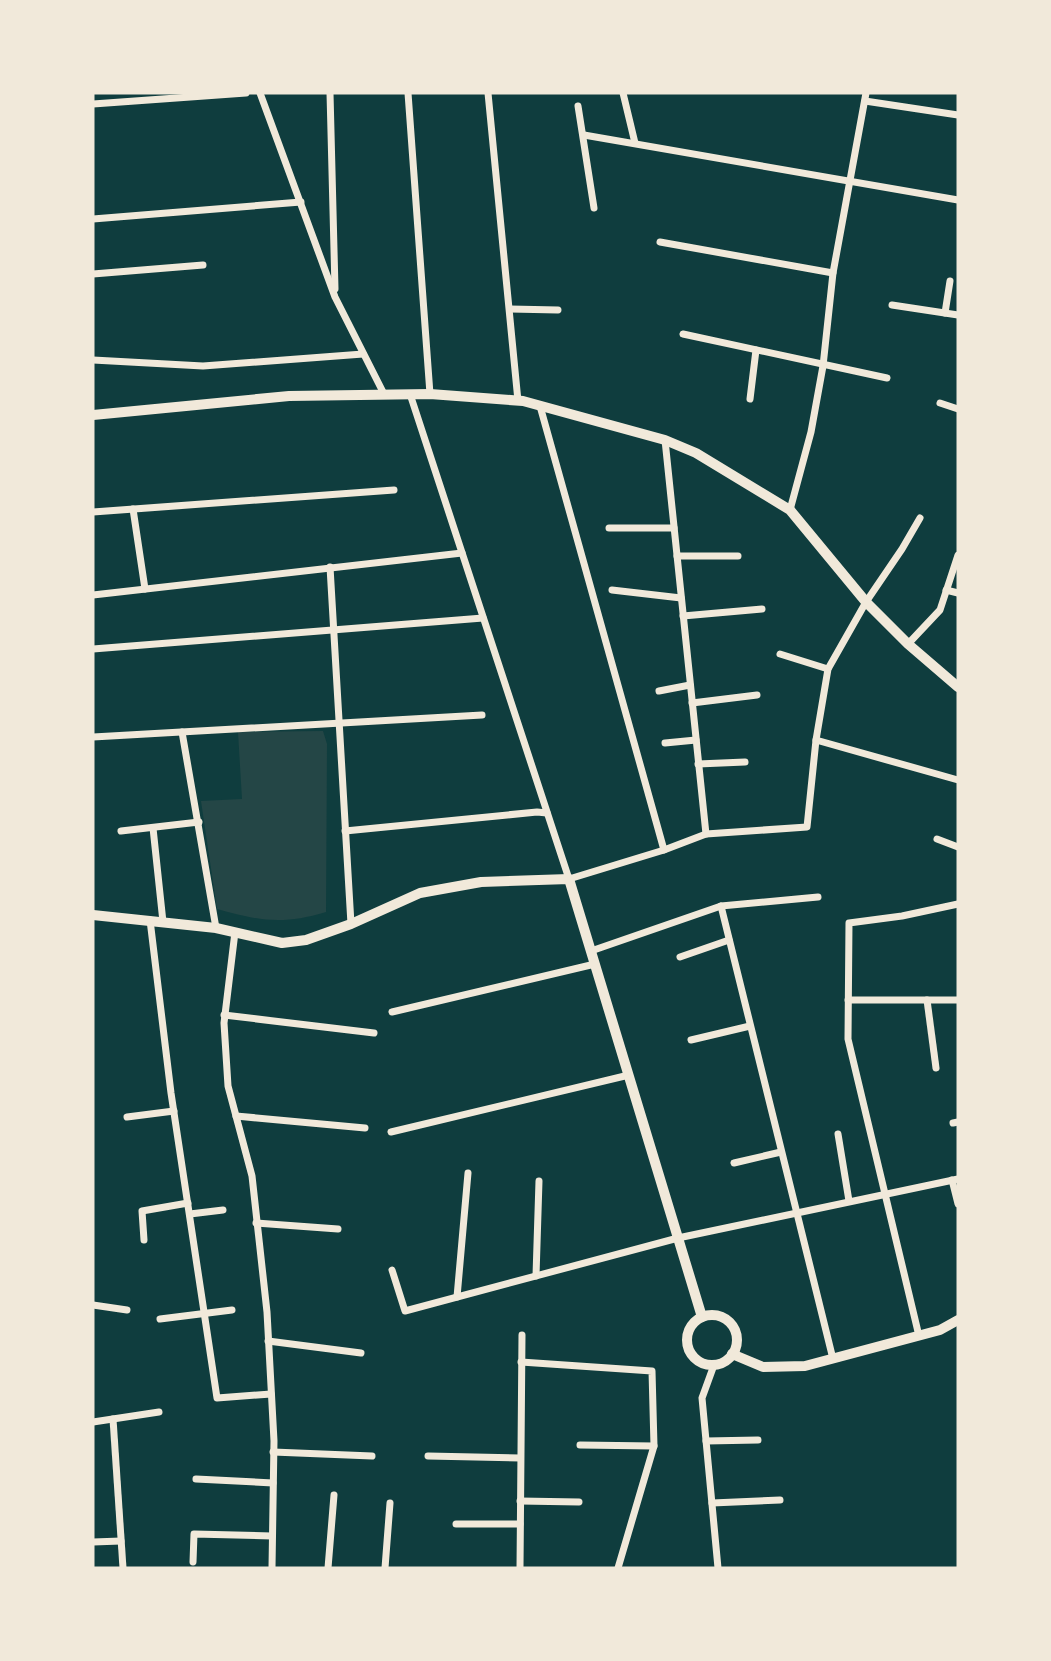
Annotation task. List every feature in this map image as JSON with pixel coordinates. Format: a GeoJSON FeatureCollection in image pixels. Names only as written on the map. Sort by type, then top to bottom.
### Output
{"type":"FeatureCollection","features":[{"type":"Feature","properties":{"kind":"street"},"geometry":{"type":"LineString","coordinates":[[93,104],[246,93]]}},
{"type":"Feature","properties":{"kind":"street"},"geometry":{"type":"LineString","coordinates":[[261,93],[335,297],[384,394]]}},
{"type":"Feature","properties":{"kind":"street"},"geometry":{"type":"LineString","coordinates":[[330,93],[335,297]]}},
{"type":"Feature","properties":{"kind":"street"},"geometry":{"type":"LineString","coordinates":[[408,93],[430,394]]}},
{"type":"Feature","properties":{"kind":"street"},"geometry":{"type":"LineString","coordinates":[[488,93],[518,401]]}},
{"type":"Feature","properties":{"kind":"street"},"geometry":{"type":"LineString","coordinates":[[623,93],[635,143]]}},
{"type":"Feature","properties":{"kind":"street"},"geometry":{"type":"LineString","coordinates":[[790,510],[811,432],[823,366],[833,273],[865,97],[958,115]]}},
{"type":"Feature","properties":{"kind":"street"},"geometry":{"type":"LineString","coordinates":[[578,106],[594,208]]}},
{"type":"Feature","properties":{"kind":"street"},"geometry":{"type":"LineString","coordinates":[[584,135],[958,200]]}},
{"type":"Feature","properties":{"kind":"street"},"geometry":{"type":"LineString","coordinates":[[93,219],[301,202]]}},
{"type":"Feature","properties":{"kind":"street"},"geometry":{"type":"LineString","coordinates":[[660,242],[833,273]]}},
{"type":"Feature","properties":{"kind":"street"},"geometry":{"type":"LineString","coordinates":[[93,274],[203,265]]}},
{"type":"Feature","properties":{"kind":"street"},"geometry":{"type":"LineString","coordinates":[[945,313],[950,281]]}},
{"type":"Feature","properties":{"kind":"street"},"geometry":{"type":"LineString","coordinates":[[892,305],[958,315]]}},
{"type":"Feature","properties":{"kind":"street"},"geometry":{"type":"LineString","coordinates":[[510,309],[558,310]]}},
{"type":"Feature","properties":{"kind":"street"},"geometry":{"type":"LineString","coordinates":[[684,334],[887,379]]}},
{"type":"Feature","properties":{"kind":"street"},"geometry":{"type":"LineString","coordinates":[[750,399],[756,350]]}},
{"type":"Feature","properties":{"kind":"street"},"geometry":{"type":"LineString","coordinates":[[93,360],[203,366],[363,354]]}},
{"type":"Feature","properties":{"kind":"street"},"geometry":{"type":"LineString","coordinates":[[410,394],[569,879],[702,1317]]}},
{"type":"Feature","properties":{"kind":"street"},"geometry":{"type":"LineString","coordinates":[[93,415],[289,396],[430,394],[518,401],[665,440],[696,453],[790,510],[866,602],[908,644],[958,687]]}},
{"type":"Feature","properties":{"kind":"street"},"geometry":{"type":"LineString","coordinates":[[940,403],[955,408],[958,397]]}},
{"type":"Feature","properties":{"kind":"street"},"geometry":{"type":"LineString","coordinates":[[540,406],[664,850]]}},
{"type":"Feature","properties":{"kind":"street"},"geometry":{"type":"LineString","coordinates":[[665,440],[706,834]]}},
{"type":"Feature","properties":{"kind":"street"},"geometry":{"type":"LineString","coordinates":[[93,512],[394,490]]}},
{"type":"Feature","properties":{"kind":"street"},"geometry":{"type":"LineString","coordinates":[[133,509],[145,589]]}},
{"type":"Feature","properties":{"kind":"street"},"geometry":{"type":"LineString","coordinates":[[93,915],[216,928],[282,943],[306,940],[420,893],[481,882],[569,879],[706,834],[807,827],[816,740],[828,669],[866,602],[902,550],[920,518]]}},
{"type":"Feature","properties":{"kind":"street"},"geometry":{"type":"LineString","coordinates":[[609,528],[674,528]]}},
{"type":"Feature","properties":{"kind":"street"},"geometry":{"type":"LineString","coordinates":[[93,595],[462,552]]}},
{"type":"Feature","properties":{"kind":"street"},"geometry":{"type":"LineString","coordinates":[[908,644],[940,610],[958,555]]}},
{"type":"Feature","properties":{"kind":"street"},"geometry":{"type":"LineString","coordinates":[[677,556],[738,556]]}},
{"type":"Feature","properties":{"kind":"street"},"geometry":{"type":"LineString","coordinates":[[330,567],[351,923]]}},
{"type":"Feature","properties":{"kind":"street"},"geometry":{"type":"LineString","coordinates":[[612,590],[681,598]]}},
{"type":"Feature","properties":{"kind":"street"},"geometry":{"type":"LineString","coordinates":[[946,590],[958,593]]}},
{"type":"Feature","properties":{"kind":"street"},"geometry":{"type":"LineString","coordinates":[[683,616],[762,609]]}},
{"type":"Feature","properties":{"kind":"street"},"geometry":{"type":"LineString","coordinates":[[93,649],[483,618]]}},
{"type":"Feature","properties":{"kind":"street"},"geometry":{"type":"LineString","coordinates":[[780,654],[828,669]]}},
{"type":"Feature","properties":{"kind":"street"},"geometry":{"type":"LineString","coordinates":[[659,691],[690,685]]}},
{"type":"Feature","properties":{"kind":"street"},"geometry":{"type":"LineString","coordinates":[[692,703],[757,695]]}},
{"type":"Feature","properties":{"kind":"street"},"geometry":{"type":"LineString","coordinates":[[93,737],[482,715]]}},
{"type":"Feature","properties":{"kind":"street"},"geometry":{"type":"LineString","coordinates":[[183,732],[216,928]]}},
{"type":"Feature","properties":{"kind":"street"},"geometry":{"type":"LineString","coordinates":[[665,743],[696,740]]}},
{"type":"Feature","properties":{"kind":"street"},"geometry":{"type":"LineString","coordinates":[[816,740],[958,780]]}},
{"type":"Feature","properties":{"kind":"street"},"geometry":{"type":"LineString","coordinates":[[698,764],[745,762]]}},
{"type":"Feature","properties":{"kind":"street"},"geometry":{"type":"LineString","coordinates":[[345,831],[547,813]]}},
{"type":"Feature","properties":{"kind":"street"},"geometry":{"type":"LineString","coordinates":[[121,831],[199,822]]}},
{"type":"Feature","properties":{"kind":"street"},"geometry":{"type":"LineString","coordinates":[[153,828],[163,922]]}},
{"type":"Feature","properties":{"kind":"street"},"geometry":{"type":"LineString","coordinates":[[937,839],[958,847]]}},
{"type":"Feature","properties":{"kind":"street"},"geometry":{"type":"LineString","coordinates":[[591,951],[721,906],[818,898]]}},
{"type":"Feature","properties":{"kind":"street"},"geometry":{"type":"LineString","coordinates":[[919,1336],[849,1039],[849,923],[902,916],[958,904]]}},
{"type":"Feature","properties":{"kind":"street"},"geometry":{"type":"LineString","coordinates":[[721,906],[833,1359]]}},
{"type":"Feature","properties":{"kind":"street"},"geometry":{"type":"LineString","coordinates":[[150,920],[174,1111],[217,1398],[271,1394]]}},
{"type":"Feature","properties":{"kind":"street"},"geometry":{"type":"LineString","coordinates":[[235,932],[224,1015],[228,1086],[252,1176],[268,1341],[273,1452],[272,1568]]}},
{"type":"Feature","properties":{"kind":"street"},"geometry":{"type":"LineString","coordinates":[[680,957],[729,940]]}},
{"type":"Feature","properties":{"kind":"street"},"geometry":{"type":"LineString","coordinates":[[392,1012],[595,964]]}},
{"type":"Feature","properties":{"kind":"street"},"geometry":{"type":"LineString","coordinates":[[848,1000],[958,1000]]}},
{"type":"Feature","properties":{"kind":"street"},"geometry":{"type":"LineString","coordinates":[[927,1000],[936,1068]]}},
{"type":"Feature","properties":{"kind":"street"},"geometry":{"type":"LineString","coordinates":[[224,1015],[374,1033]]}},
{"type":"Feature","properties":{"kind":"street"},"geometry":{"type":"LineString","coordinates":[[691,1040],[750,1026]]}},
{"type":"Feature","properties":{"kind":"street"},"geometry":{"type":"LineString","coordinates":[[391,1132],[629,1075]]}},
{"type":"Feature","properties":{"kind":"street"},"geometry":{"type":"LineString","coordinates":[[127,1117],[174,1111]]}},
{"type":"Feature","properties":{"kind":"street"},"geometry":{"type":"LineString","coordinates":[[236,1116],[365,1128]]}},
{"type":"Feature","properties":{"kind":"street"},"geometry":{"type":"LineString","coordinates":[[838,1134],[849,1202]]}},
{"type":"Feature","properties":{"kind":"street"},"geometry":{"type":"LineString","coordinates":[[734,1163],[781,1152]]}},
{"type":"Feature","properties":{"kind":"street"},"geometry":{"type":"LineString","coordinates":[[457,1297],[467,1173]]}},
{"type":"Feature","properties":{"kind":"street"},"geometry":{"type":"LineString","coordinates":[[392,1270],[405,1311],[678,1238],[955,1179],[958,1204]]}},
{"type":"Feature","properties":{"kind":"street"},"geometry":{"type":"LineString","coordinates":[[536,1276],[539,1181]]}},
{"type":"Feature","properties":{"kind":"street"},"geometry":{"type":"LineString","coordinates":[[144,1240],[142,1211],[188,1203]]}},
{"type":"Feature","properties":{"kind":"street"},"geometry":{"type":"LineString","coordinates":[[190,1214],[223,1210]]}},
{"type":"Feature","properties":{"kind":"street"},"geometry":{"type":"LineString","coordinates":[[256,1223],[338,1229]]}},
{"type":"Feature","properties":{"kind":"street"},"geometry":{"type":"LineString","coordinates":[[93,1305],[127,1310]]}},
{"type":"Feature","properties":{"kind":"street"},"geometry":{"type":"LineString","coordinates":[[160,1319],[232,1310]]}},
{"type":"Feature","properties":{"kind":"street"},"geometry":{"type":"LineString","coordinates":[[718,1316],[731,1324],[736,1339],[732,1354],[714,1365],[699,1361],[688,1349],[690,1327],[702,1317],[718,1316]]}},
{"type":"Feature","properties":{"kind":"street"},"geometry":{"type":"LineString","coordinates":[[732,1354],[763,1367],[783,1368],[833,1359],[919,1336],[940,1330],[958,1320]]}},
{"type":"Feature","properties":{"kind":"street"},"geometry":{"type":"LineString","coordinates":[[520,1568],[522,1335]]}},
{"type":"Feature","properties":{"kind":"street"},"geometry":{"type":"LineString","coordinates":[[268,1341],[361,1353]]}},
{"type":"Feature","properties":{"kind":"street"},"geometry":{"type":"LineString","coordinates":[[522,1362],[652,1371],[654,1446],[618,1568]]}},
{"type":"Feature","properties":{"kind":"street"},"geometry":{"type":"LineString","coordinates":[[714,1365],[702,1398],[719,1568]]}},
{"type":"Feature","properties":{"kind":"street"},"geometry":{"type":"LineString","coordinates":[[93,1422],[159,1412]]}},
{"type":"Feature","properties":{"kind":"street"},"geometry":{"type":"LineString","coordinates":[[113,1419],[123,1568]]}},
{"type":"Feature","properties":{"kind":"street"},"geometry":{"type":"LineString","coordinates":[[706,1441],[758,1440]]}},
{"type":"Feature","properties":{"kind":"street"},"geometry":{"type":"LineString","coordinates":[[580,1445],[654,1446]]}},
{"type":"Feature","properties":{"kind":"street"},"geometry":{"type":"LineString","coordinates":[[273,1452],[372,1456]]}},
{"type":"Feature","properties":{"kind":"street"},"geometry":{"type":"LineString","coordinates":[[428,1457],[520,1458]]}},
{"type":"Feature","properties":{"kind":"street"},"geometry":{"type":"LineString","coordinates":[[196,1479],[273,1483]]}},
{"type":"Feature","properties":{"kind":"street"},"geometry":{"type":"LineString","coordinates":[[328,1568],[334,1495]]}},
{"type":"Feature","properties":{"kind":"street"},"geometry":{"type":"LineString","coordinates":[[712,1503],[780,1500]]}},
{"type":"Feature","properties":{"kind":"street"},"geometry":{"type":"LineString","coordinates":[[520,1501],[579,1502]]}},
{"type":"Feature","properties":{"kind":"street"},"geometry":{"type":"LineString","coordinates":[[385,1568],[390,1503]]}},
{"type":"Feature","properties":{"kind":"street"},"geometry":{"type":"LineString","coordinates":[[456,1524],[520,1524]]}},
{"type":"Feature","properties":{"kind":"street"},"geometry":{"type":"LineString","coordinates":[[193,1562],[194,1534],[272,1536]]}},
{"type":"Feature","properties":{"kind":"street"},"geometry":{"type":"LineString","coordinates":[[93,1542],[121,1541]]}},
{"type":"Feature","properties":{"kind":"shaded area"},"geometry":{"type":"Polygon","coordinates":[[[323,731],[327,744],[326,912],[297,919],[272,920],[217,909],[201,801],[242,799],[238,732],[323,731]]]}}]}
